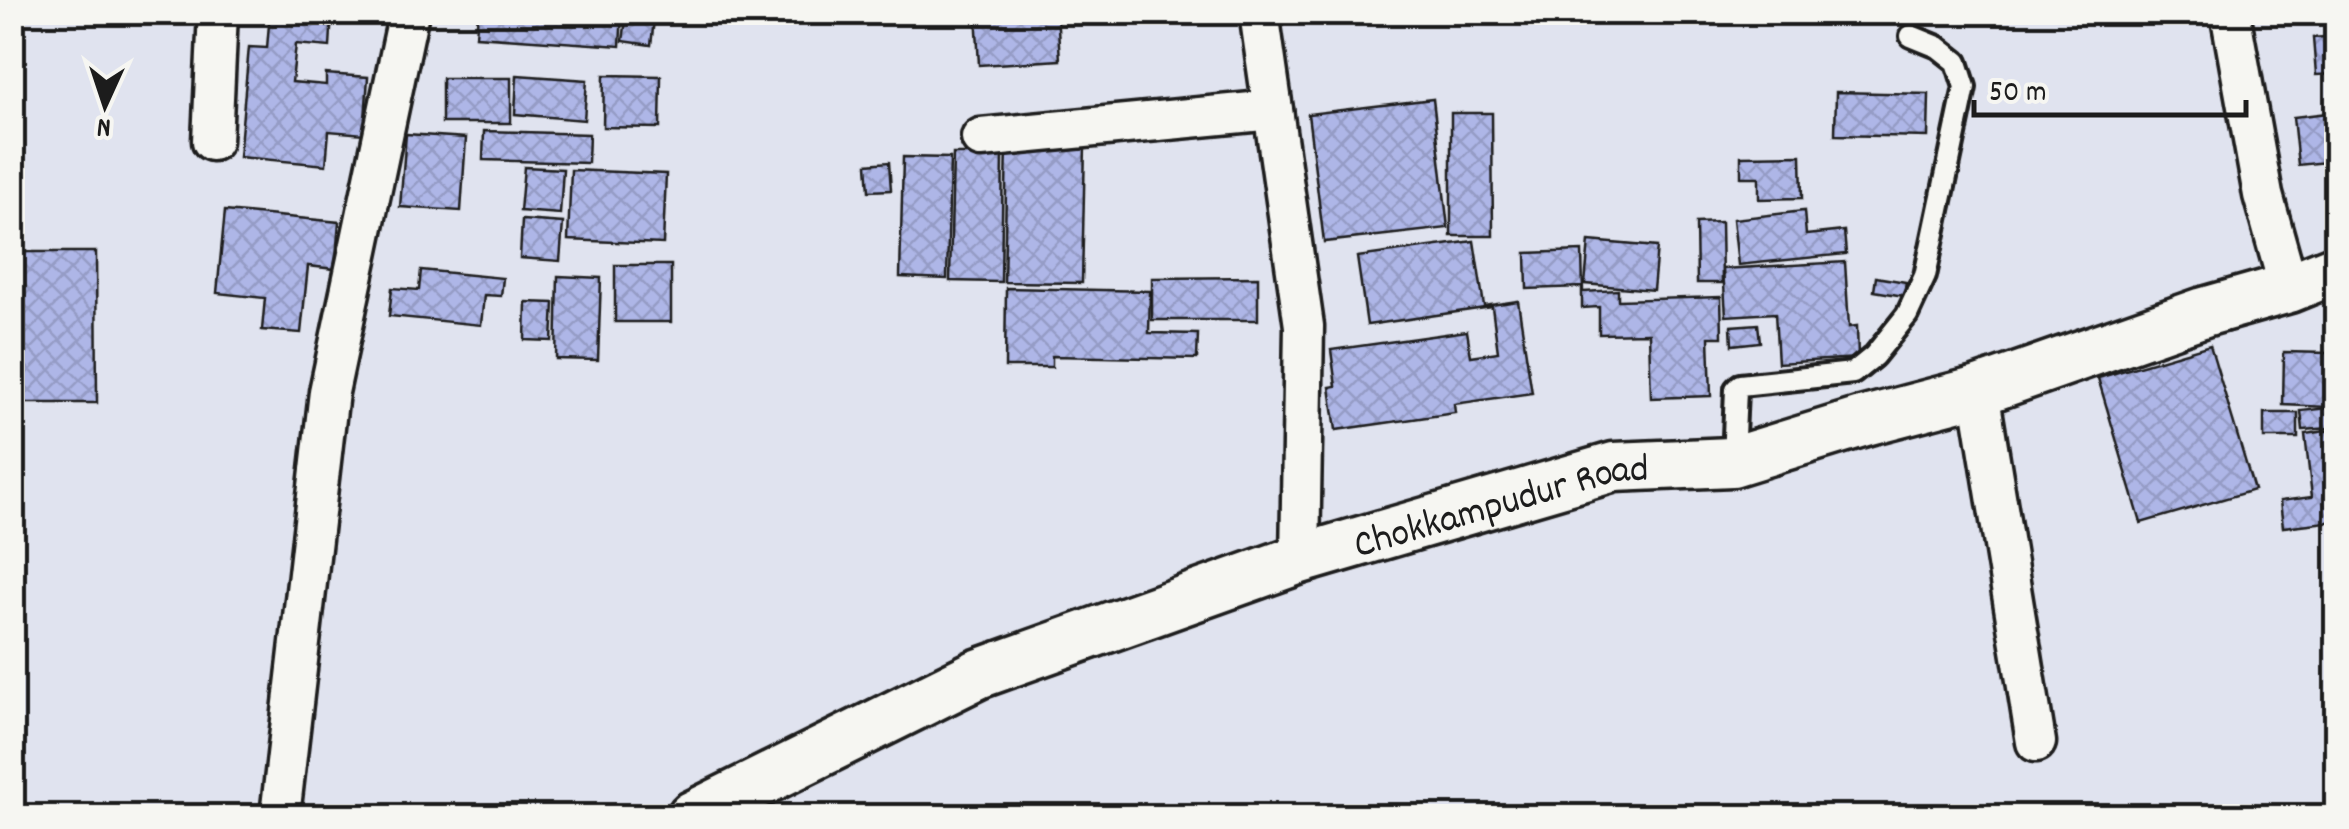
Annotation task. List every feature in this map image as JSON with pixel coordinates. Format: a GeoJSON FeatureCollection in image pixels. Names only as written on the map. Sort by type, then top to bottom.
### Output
{"type":"FeatureCollection","features":[{"type":"Feature","properties":{"kind":"street"},"geometry":{"type":"LineString","coordinates":[[212,141],[218,12]]}},
{"type":"Feature","properties":{"kind":"street"},"geometry":{"type":"LineString","coordinates":[[280,816],[329,392],[409,12]]}},
{"type":"Feature","properties":{"kind":"street"},"geometry":{"type":"LineString","coordinates":[[1259,12],[1304,326],[1300,559]]}},
{"type":"Feature","properties":{"kind":"street"},"geometry":{"type":"LineString","coordinates":[[2230,12],[2263,194],[2289,288]]}},
{"type":"Feature","properties":{"kind":"street"},"geometry":{"type":"LineString","coordinates":[[982,138],[1273,110]]}},
{"type":"Feature","properties":{"kind":"street","name":"Chokkampudur Road"},"geometry":{"type":"LineString","coordinates":[[692,816],[978,674],[1300,559],[1614,467],[1732,462],[1979,391],[2336,269]]}},
{"type":"Feature","properties":{"kind":"street"},"geometry":{"type":"LineString","coordinates":[[1979,391],[2036,742]]}},
{"type":"Feature","properties":{"kind":"lane"},"geometry":{"type":"LineString","coordinates":[[1732,462],[1736,389],[1740,385],[1853,372],[1874,356],[1908,315],[1925,276],[1965,87],[1957,62],[1938,47],[1911,36]]}},
{"type":"Feature","properties":{"kind":"building"},"geometry":{"type":"Polygon","coordinates":[[[270,12],[332,12],[330,47],[296,44],[292,82],[326,85],[326,74],[368,77],[364,134],[329,131],[326,165],[239,157],[249,47],[267,48],[270,12]]]}},
{"type":"Feature","properties":{"kind":"building"},"geometry":{"type":"Polygon","coordinates":[[[478,12],[622,12],[620,46],[476,36],[478,12]]]}},
{"type":"Feature","properties":{"kind":"building"},"geometry":{"type":"Polygon","coordinates":[[[627,12],[655,12],[651,45],[623,41],[627,12]]]}},
{"type":"Feature","properties":{"kind":"building"},"geometry":{"type":"Polygon","coordinates":[[[976,12],[1057,12],[1060,60],[979,65],[976,12]]]}},
{"type":"Feature","properties":{"kind":"building"},"geometry":{"type":"Polygon","coordinates":[[[2336,36],[2336,74],[2316,75],[2313,38],[2336,36]]]}},
{"type":"Feature","properties":{"kind":"building"},"geometry":{"type":"Polygon","coordinates":[[[517,75],[587,80],[584,120],[515,114],[517,75]]]}},
{"type":"Feature","properties":{"kind":"building"},"geometry":{"type":"Polygon","coordinates":[[[604,75],[661,76],[660,128],[603,127],[604,75]]]}},
{"type":"Feature","properties":{"kind":"building"},"geometry":{"type":"Polygon","coordinates":[[[442,78],[511,78],[511,123],[442,123],[442,78]]]}},
{"type":"Feature","properties":{"kind":"building"},"geometry":{"type":"Polygon","coordinates":[[[1836,92],[1929,94],[1928,137],[1835,135],[1836,92]]]}},
{"type":"Feature","properties":{"kind":"building"},"geometry":{"type":"Polygon","coordinates":[[[1433,99],[1448,228],[1324,242],[1308,114],[1433,99]]]}},
{"type":"Feature","properties":{"kind":"building"},"geometry":{"type":"Polygon","coordinates":[[[2336,112],[2336,161],[2298,165],[2293,117],[2336,112]]]}},
{"type":"Feature","properties":{"kind":"building"},"geometry":{"type":"Polygon","coordinates":[[[1451,113],[1492,113],[1493,236],[1451,236],[1451,113]]]}},
{"type":"Feature","properties":{"kind":"building"},"geometry":{"type":"Polygon","coordinates":[[[484,131],[589,134],[588,163],[483,160],[484,131]]]}},
{"type":"Feature","properties":{"kind":"building"},"geometry":{"type":"Polygon","coordinates":[[[406,134],[466,138],[461,211],[400,207],[406,134]]]}},
{"type":"Feature","properties":{"kind":"building"},"geometry":{"type":"Polygon","coordinates":[[[1007,144],[1085,145],[1082,283],[1004,282],[1007,144]]]}},
{"type":"Feature","properties":{"kind":"building"},"geometry":{"type":"Polygon","coordinates":[[[953,154],[1003,154],[1001,282],[950,281],[953,154]]]}},
{"type":"Feature","properties":{"kind":"building"},"geometry":{"type":"Polygon","coordinates":[[[1801,155],[1802,198],[1759,199],[1759,177],[1741,177],[1741,156],[1801,155]]]}},
{"type":"Feature","properties":{"kind":"building"},"geometry":{"type":"Polygon","coordinates":[[[903,157],[950,158],[947,279],[900,277],[903,157]]]}},
{"type":"Feature","properties":{"kind":"building"},"geometry":{"type":"Polygon","coordinates":[[[889,162],[891,190],[869,191],[867,164],[889,162]]]}},
{"type":"Feature","properties":{"kind":"building"},"geometry":{"type":"Polygon","coordinates":[[[524,167],[563,169],[560,214],[520,211],[524,167]]]}},
{"type":"Feature","properties":{"kind":"building"},"geometry":{"type":"Polygon","coordinates":[[[571,170],[666,174],[663,244],[568,240],[571,170]]]}},
{"type":"Feature","properties":{"kind":"building"},"geometry":{"type":"Polygon","coordinates":[[[225,211],[339,222],[335,269],[308,266],[301,333],[262,330],[265,298],[217,293],[225,211]]]}},
{"type":"Feature","properties":{"kind":"building"},"geometry":{"type":"Polygon","coordinates":[[[1804,211],[1806,235],[1844,231],[1846,254],[1738,265],[1733,219],[1804,211]]]}},
{"type":"Feature","properties":{"kind":"building"},"geometry":{"type":"Polygon","coordinates":[[[522,220],[563,223],[560,261],[520,258],[522,220]]]}},
{"type":"Feature","properties":{"kind":"building"},"geometry":{"type":"Polygon","coordinates":[[[1721,222],[1722,283],[1697,283],[1696,223],[1721,222]]]}},
{"type":"Feature","properties":{"kind":"building"},"geometry":{"type":"Polygon","coordinates":[[[1474,241],[1484,306],[1518,301],[1532,393],[1454,404],[1455,413],[1336,430],[1330,387],[1336,386],[1331,350],[1467,331],[1471,356],[1498,352],[1492,307],[1367,325],[1357,257],[1474,241]]]}},
{"type":"Feature","properties":{"kind":"building"},"geometry":{"type":"Polygon","coordinates":[[[1589,241],[1657,247],[1653,290],[1585,284],[1589,241]]]}},
{"type":"Feature","properties":{"kind":"building"},"geometry":{"type":"Polygon","coordinates":[[[1582,251],[1583,292],[1618,290],[1618,300],[1721,297],[1722,337],[1709,337],[1711,396],[1651,398],[1649,333],[1599,334],[1599,307],[1582,308],[1582,287],[1527,289],[1526,253],[1582,251]]]}},
{"type":"Feature","properties":{"kind":"building"},"geometry":{"type":"Polygon","coordinates":[[[20,252],[96,252],[97,403],[22,403],[20,252]]]}},
{"type":"Feature","properties":{"kind":"building"},"geometry":{"type":"Polygon","coordinates":[[[1845,262],[1849,327],[1857,326],[1858,358],[1778,363],[1775,313],[1726,316],[1723,269],[1845,262]]]}},
{"type":"Feature","properties":{"kind":"building"},"geometry":{"type":"Polygon","coordinates":[[[615,265],[671,265],[671,322],[615,322],[615,265]]]}},
{"type":"Feature","properties":{"kind":"building"},"geometry":{"type":"Polygon","coordinates":[[[421,270],[503,278],[501,296],[484,295],[481,325],[389,316],[392,288],[419,290],[421,270]]]}},
{"type":"Feature","properties":{"kind":"building"},"geometry":{"type":"Polygon","coordinates":[[[558,276],[601,278],[598,360],[556,359],[558,276]]]}},
{"type":"Feature","properties":{"kind":"building"},"geometry":{"type":"Polygon","coordinates":[[[1258,277],[1258,320],[1152,320],[1152,278],[1258,277]]]}},
{"type":"Feature","properties":{"kind":"building"},"geometry":{"type":"Polygon","coordinates":[[[1876,277],[1906,282],[1904,296],[1874,291],[1876,277]]]}},
{"type":"Feature","properties":{"kind":"building"},"geometry":{"type":"Polygon","coordinates":[[[1006,288],[1150,291],[1149,333],[1198,334],[1197,359],[1052,356],[1052,367],[1005,367],[1006,288]]]}},
{"type":"Feature","properties":{"kind":"building"},"geometry":{"type":"Polygon","coordinates":[[[526,302],[554,303],[552,341],[525,340],[526,302]]]}},
{"type":"Feature","properties":{"kind":"building"},"geometry":{"type":"Polygon","coordinates":[[[1758,324],[1760,342],[1732,345],[1731,326],[1758,324]]]}},
{"type":"Feature","properties":{"kind":"building"},"geometry":{"type":"Polygon","coordinates":[[[2210,345],[2254,490],[2141,523],[2098,378],[2210,345]]]}},
{"type":"Feature","properties":{"kind":"building"},"geometry":{"type":"Polygon","coordinates":[[[2284,352],[2329,353],[2328,407],[2283,405],[2284,352]]]}},
{"type":"Feature","properties":{"kind":"building"},"geometry":{"type":"Polygon","coordinates":[[[2329,408],[2331,428],[2303,430],[2301,411],[2329,408]]]}},
{"type":"Feature","properties":{"kind":"building"},"geometry":{"type":"Polygon","coordinates":[[[2264,413],[2298,413],[2298,438],[2264,438],[2264,413]]]}},
{"type":"Feature","properties":{"kind":"building"},"geometry":{"type":"Polygon","coordinates":[[[2333,430],[2336,521],[2283,527],[2280,501],[2312,497],[2305,434],[2333,430]]]}}]}
